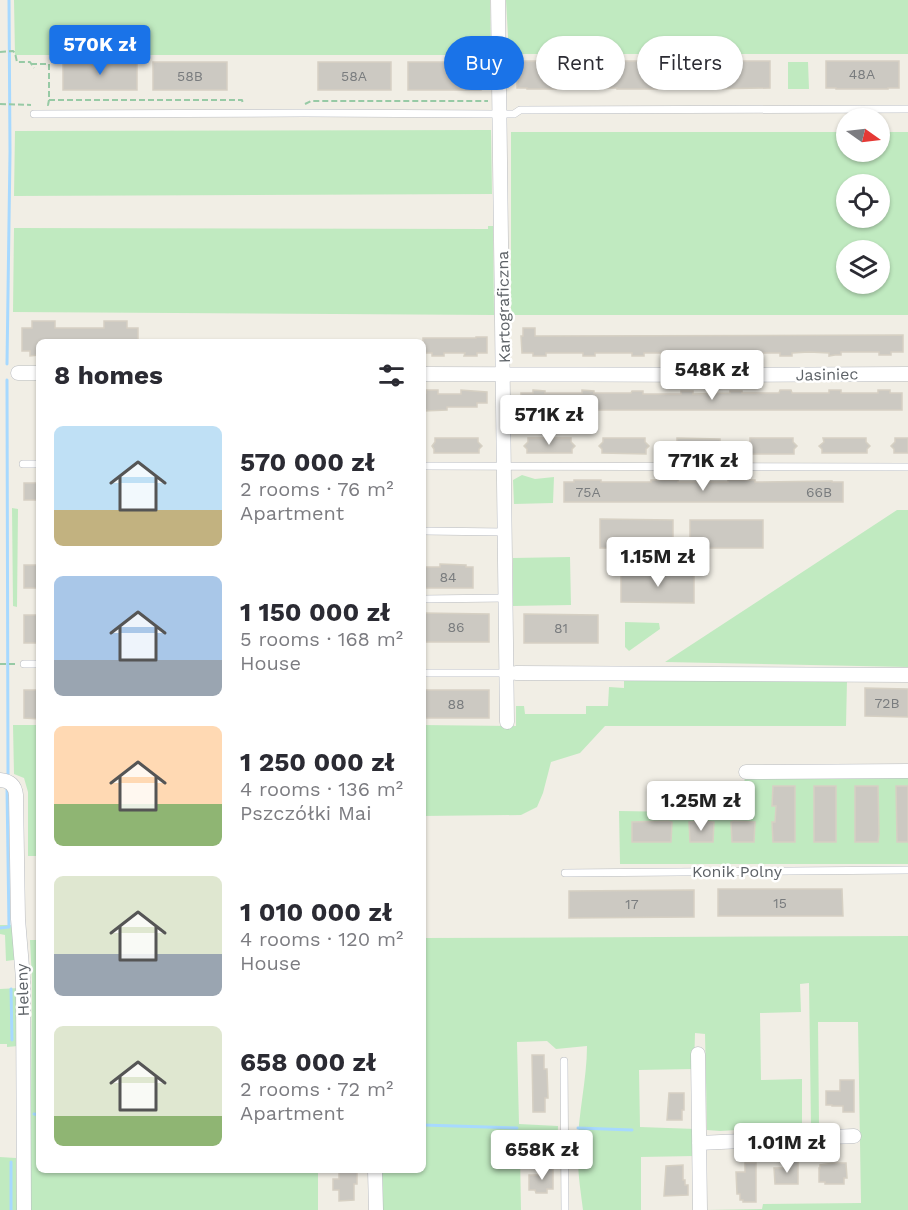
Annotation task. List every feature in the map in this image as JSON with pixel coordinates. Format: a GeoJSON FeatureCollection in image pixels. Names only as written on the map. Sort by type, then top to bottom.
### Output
{"type":"FeatureCollection","features":[{"type":"Feature","properties":{"kind":"street","name":"Kartograficzna"},"geometry":{"type":"LineString","coordinates":[[498,0],[506,598],[512,673],[507,722]]}},
{"type":"Feature","properties":{"kind":"street"},"geometry":{"type":"LineString","coordinates":[[18,373],[36,373]]}},
{"type":"Feature","properties":{"kind":"street","name":"Jasiniec"},"geometry":{"type":"LineString","coordinates":[[426,374],[908,374]]}},
{"type":"Feature","properties":{"kind":"street"},"geometry":{"type":"LineString","coordinates":[[512,673],[908,675]]}},
{"type":"Feature","properties":{"kind":"street"},"geometry":{"type":"LineString","coordinates":[[746,772],[908,771]]}},
{"type":"Feature","properties":{"kind":"street","name":"Heleny"},"geometry":{"type":"LineString","coordinates":[[0,780],[12,783],[16,795],[18,919],[23,979],[24,1210]]}},
{"type":"Feature","properties":{"kind":"street"},"geometry":{"type":"LineString","coordinates":[[698,1053],[700,1210]]}},
{"type":"Feature","properties":{"kind":"street"},"geometry":{"type":"LineString","coordinates":[[699,1143],[854,1136]]}},
{"type":"Feature","properties":{"kind":"street"},"geometry":{"type":"LineString","coordinates":[[375,1173],[376,1210]]}},
{"type":"Feature","properties":{"kind":"lane"},"geometry":{"type":"LineString","coordinates":[[34,114],[514,114],[520,110],[908,109]]}},
{"type":"Feature","properties":{"kind":"lane"},"geometry":{"type":"LineString","coordinates":[[23,464],[36,464]]}},
{"type":"Feature","properties":{"kind":"lane"},"geometry":{"type":"LineString","coordinates":[[426,466],[908,467]]}},
{"type":"Feature","properties":{"kind":"lane"},"geometry":{"type":"LineString","coordinates":[[426,531],[505,532]]}},
{"type":"Feature","properties":{"kind":"lane"},"geometry":{"type":"LineString","coordinates":[[426,599],[506,598]]}},
{"type":"Feature","properties":{"kind":"lane"},"geometry":{"type":"LineString","coordinates":[[24,664],[36,664]]}},
{"type":"Feature","properties":{"kind":"lane"},"geometry":{"type":"LineString","coordinates":[[426,673],[512,673]]}},
{"type":"Feature","properties":{"kind":"lane","name":"Konik Polny"},"geometry":{"type":"LineString","coordinates":[[566,873],[908,870]]}},
{"type":"Feature","properties":{"kind":"lane"},"geometry":{"type":"LineString","coordinates":[[564,1061],[565,1210]]}},
{"type":"Feature","properties":{"kind":"path"},"geometry":{"type":"LineString","coordinates":[[0,52],[13,51],[17,62],[49,64],[49,100],[48,105],[41,105]]}},
{"type":"Feature","properties":{"kind":"path"},"geometry":{"type":"LineString","coordinates":[[31,64],[34,68]]}},
{"type":"Feature","properties":{"kind":"path"},"geometry":{"type":"LineString","coordinates":[[49,100],[242,100],[242,104],[248,104]]}},
{"type":"Feature","properties":{"kind":"path"},"geometry":{"type":"LineString","coordinates":[[304,105],[311,101],[491,101]]}},
{"type":"Feature","properties":{"kind":"path"},"geometry":{"type":"LineString","coordinates":[[2,104],[34,105]]}},
{"type":"Feature","properties":{"kind":"path"},"geometry":{"type":"LineString","coordinates":[[0,664],[14,664]]}},
{"type":"Feature","properties":{"kind":"green space"},"geometry":{"type":"Polygon","coordinates":[[[14,0],[490,0],[491,36],[444,36],[444,55],[15,55],[14,0]]]}},
{"type":"Feature","properties":{"kind":"green space"},"geometry":{"type":"Polygon","coordinates":[[[506,0],[908,0],[908,54],[743,54],[743,36],[637,36],[637,54],[625,54],[625,36],[536,36],[536,54],[524,54],[524,36],[508,36],[506,0]]]}},
{"type":"Feature","properties":{"kind":"green space"},"geometry":{"type":"Polygon","coordinates":[[[788,62],[808,62],[809,89],[788,89],[788,62]]]}},
{"type":"Feature","properties":{"kind":"green space"},"geometry":{"type":"Polygon","coordinates":[[[491,130],[492,194],[14,196],[15,131],[491,130]]]}},
{"type":"Feature","properties":{"kind":"green space"},"geometry":{"type":"Polygon","coordinates":[[[511,132],[836,132],[836,162],[890,162],[890,132],[908,132],[908,315],[511,315],[511,132]]]}},
{"type":"Feature","properties":{"kind":"green space"},"geometry":{"type":"Polygon","coordinates":[[[488,226],[493,226],[494,315],[13,312],[14,228],[488,229],[488,226]]]}},
{"type":"Feature","properties":{"kind":"green space"},"geometry":{"type":"Polygon","coordinates":[[[522,475],[535,479],[554,477],[553,503],[514,504],[513,480],[522,475]]]}},
{"type":"Feature","properties":{"kind":"green space"},"geometry":{"type":"Polygon","coordinates":[[[12,508],[18,509],[17,607],[13,606],[12,508]]]}},
{"type":"Feature","properties":{"kind":"green space"},"geometry":{"type":"Polygon","coordinates":[[[897,510],[908,510],[908,667],[665,662],[897,510]]]}},
{"type":"Feature","properties":{"kind":"green space"},"geometry":{"type":"Polygon","coordinates":[[[570,557],[571,605],[513,606],[513,558],[570,557]]]}},
{"type":"Feature","properties":{"kind":"green space"},"geometry":{"type":"Polygon","coordinates":[[[625,622],[659,623],[660,629],[629,651],[625,647],[625,622]]]}},
{"type":"Feature","properties":{"kind":"green space"},"geometry":{"type":"Polygon","coordinates":[[[624,679],[847,680],[846,726],[605,726],[580,753],[551,762],[537,807],[521,815],[426,816],[426,725],[516,726],[516,706],[524,706],[525,714],[586,714],[586,706],[608,706],[609,687],[624,688],[624,679]]]}},
{"type":"Feature","properties":{"kind":"green space"},"geometry":{"type":"Polygon","coordinates":[[[13,725],[36,725],[36,856],[28,856],[28,792],[24,778],[14,774],[13,725]]]}},
{"type":"Feature","properties":{"kind":"green space"},"geometry":{"type":"Polygon","coordinates":[[[908,768],[908,864],[620,864],[619,811],[743,813],[745,770],[908,768]]]}},
{"type":"Feature","properties":{"kind":"green space"},"geometry":{"type":"Polygon","coordinates":[[[0,925],[13,925],[14,960],[6,961],[5,935],[0,934],[0,925]]]}},
{"type":"Feature","properties":{"kind":"green space"},"geometry":{"type":"Polygon","coordinates":[[[908,936],[908,1210],[706,1210],[762,1209],[763,1204],[861,1203],[858,1022],[818,1022],[819,1125],[811,1126],[809,983],[800,984],[801,1012],[760,1013],[761,1080],[802,1079],[802,1126],[707,1130],[705,1034],[695,1033],[694,1069],[639,1070],[640,1127],[696,1129],[694,1156],[641,1157],[641,1210],[583,1210],[578,1171],[578,1144],[587,1046],[556,1049],[547,1041],[517,1042],[519,1124],[558,1126],[557,1154],[520,1154],[521,1210],[381,1210],[381,1173],[426,1173],[426,938],[908,936]]]}},
{"type":"Feature","properties":{"kind":"green space"},"geometry":{"type":"Polygon","coordinates":[[[30,940],[36,940],[36,1173],[318,1173],[318,1210],[30,1210],[32,980],[30,940]]]}},
{"type":"Feature","properties":{"kind":"green space"},"geometry":{"type":"Polygon","coordinates":[[[19,988],[18,1046],[7,1047],[7,1044],[0,1044],[0,989],[19,988]]]}},
{"type":"Feature","properties":{"kind":"green space"},"geometry":{"type":"Polygon","coordinates":[[[0,1157],[16,1158],[17,1210],[0,1210],[0,1157]]]}},
{"type":"Feature","properties":{"kind":"building"},"geometry":{"type":"Polygon","coordinates":[[[524,61],[536,61],[536,89],[524,88],[524,61]]]}},
{"type":"Feature","properties":{"kind":"building"},"geometry":{"type":"Polygon","coordinates":[[[625,61],[637,61],[637,89],[625,89],[625,61]]]}},
{"type":"Feature","properties":{"kind":"building"},"geometry":{"type":"Polygon","coordinates":[[[743,61],[770,61],[770,88],[743,88],[743,61]]]}},
{"type":"Feature","properties":{"kind":"building"},"geometry":{"type":"Polygon","coordinates":[[[826,61],[899,61],[899,88],[826,88],[826,61]]]}},
{"type":"Feature","properties":{"kind":"building"},"geometry":{"type":"Polygon","coordinates":[[[63,62],[137,62],[137,90],[63,90],[63,62]]]}},
{"type":"Feature","properties":{"kind":"building"},"geometry":{"type":"Polygon","coordinates":[[[153,62],[227,62],[227,90],[153,90],[153,62]]]}},
{"type":"Feature","properties":{"kind":"building"},"geometry":{"type":"Polygon","coordinates":[[[318,62],[391,62],[391,90],[318,90],[318,62]]]}},
{"type":"Feature","properties":{"kind":"building"},"geometry":{"type":"Polygon","coordinates":[[[408,62],[444,62],[444,90],[408,90],[408,62]]]}},
{"type":"Feature","properties":{"kind":"building"},"geometry":{"type":"Polygon","coordinates":[[[32,321],[55,321],[55,328],[104,328],[104,321],[127,321],[127,328],[138,328],[138,339],[36,339],[36,355],[30,356],[30,351],[22,351],[22,328],[32,328],[32,321]]]}},
{"type":"Feature","properties":{"kind":"building"},"geometry":{"type":"Polygon","coordinates":[[[523,328],[535,328],[535,336],[903,335],[903,352],[879,355],[879,352],[841,352],[841,355],[829,356],[829,353],[809,352],[792,353],[792,356],[780,356],[780,353],[743,353],[743,356],[731,356],[731,353],[693,353],[694,356],[681,356],[681,353],[644,353],[644,356],[632,356],[632,353],[595,353],[595,356],[583,356],[583,353],[546,353],[546,356],[533,356],[533,353],[522,353],[523,328]]]}},
{"type":"Feature","properties":{"kind":"building"},"geometry":{"type":"Polygon","coordinates":[[[487,337],[487,353],[477,353],[477,356],[464,356],[465,353],[444,353],[444,356],[432,356],[432,353],[426,353],[426,339],[423,339],[423,338],[487,337]]]}},
{"type":"Feature","properties":{"kind":"building"},"geometry":{"type":"Polygon","coordinates":[[[426,390],[438,390],[438,394],[461,394],[461,390],[487,392],[487,403],[477,403],[477,407],[447,407],[447,410],[426,411],[426,390]]]}},
{"type":"Feature","properties":{"kind":"building"},"geometry":{"type":"Polygon","coordinates":[[[533,390],[545,391],[545,393],[582,393],[582,390],[594,391],[594,393],[643,391],[643,394],[681,394],[681,391],[693,391],[693,394],[730,393],[730,391],[779,393],[780,390],[791,390],[792,393],[829,393],[829,390],[841,390],[841,393],[878,393],[878,390],[890,390],[890,393],[902,393],[902,410],[521,410],[521,393],[533,393],[533,390]]]}},
{"type":"Feature","properties":{"kind":"building"},"geometry":{"type":"Polygon","coordinates":[[[435,438],[478,438],[482,446],[479,453],[434,453],[432,446],[435,438]]]}},
{"type":"Feature","properties":{"kind":"building"},"geometry":{"type":"Polygon","coordinates":[[[528,438],[571,438],[575,446],[572,453],[527,453],[524,446],[528,438]]]}},
{"type":"Feature","properties":{"kind":"building"},"geometry":{"type":"Polygon","coordinates":[[[603,438],[645,438],[649,446],[646,454],[602,453],[599,446],[603,438]]]}},
{"type":"Feature","properties":{"kind":"building"},"geometry":{"type":"Polygon","coordinates":[[[677,438],[720,439],[724,446],[721,454],[676,454],[673,446],[677,438]]]}},
{"type":"Feature","properties":{"kind":"building"},"geometry":{"type":"Polygon","coordinates":[[[750,438],[793,438],[797,446],[794,454],[749,454],[746,446],[750,438]]]}},
{"type":"Feature","properties":{"kind":"building"},"geometry":{"type":"Polygon","coordinates":[[[823,438],[866,438],[870,446],[867,453],[822,453],[819,446],[824,442],[823,438]]]}},
{"type":"Feature","properties":{"kind":"building"},"geometry":{"type":"Polygon","coordinates":[[[895,438],[908,438],[908,453],[894,453],[891,446],[895,438]]]}},
{"type":"Feature","properties":{"kind":"building"},"geometry":{"type":"Polygon","coordinates":[[[574,480],[601,480],[601,482],[832,481],[843,482],[843,502],[564,502],[564,482],[574,482],[574,480]]]}},
{"type":"Feature","properties":{"kind":"building"},"geometry":{"type":"Polygon","coordinates":[[[24,483],[36,483],[36,500],[24,500],[24,483]]]}},
{"type":"Feature","properties":{"kind":"building"},"geometry":{"type":"Polygon","coordinates":[[[600,519],[673,520],[673,548],[600,548],[600,519]]]}},
{"type":"Feature","properties":{"kind":"building"},"geometry":{"type":"Polygon","coordinates":[[[690,520],[763,520],[763,548],[690,548],[690,520]]]}},
{"type":"Feature","properties":{"kind":"building"},"geometry":{"type":"Polygon","coordinates":[[[440,564],[473,567],[473,588],[426,588],[426,567],[440,567],[440,564]]]}},
{"type":"Feature","properties":{"kind":"building"},"geometry":{"type":"Polygon","coordinates":[[[24,565],[36,565],[36,588],[24,588],[24,565]]]}},
{"type":"Feature","properties":{"kind":"building"},"geometry":{"type":"Polygon","coordinates":[[[621,574],[694,574],[694,603],[621,602],[621,574]]]}},
{"type":"Feature","properties":{"kind":"building"},"geometry":{"type":"Polygon","coordinates":[[[426,613],[489,614],[489,642],[426,642],[426,613]]]}},
{"type":"Feature","properties":{"kind":"building"},"geometry":{"type":"Polygon","coordinates":[[[524,614],[598,615],[598,643],[524,643],[524,614]]]}},
{"type":"Feature","properties":{"kind":"building"},"geometry":{"type":"Polygon","coordinates":[[[24,615],[36,615],[36,643],[24,643],[24,615]]]}},
{"type":"Feature","properties":{"kind":"building"},"geometry":{"type":"Polygon","coordinates":[[[865,688],[908,689],[908,717],[865,716],[865,688]]]}},
{"type":"Feature","properties":{"kind":"building"},"geometry":{"type":"Polygon","coordinates":[[[24,690],[36,690],[36,719],[24,718],[24,690]]]}},
{"type":"Feature","properties":{"kind":"building"},"geometry":{"type":"Polygon","coordinates":[[[426,690],[489,690],[489,718],[426,718],[426,690]]]}},
{"type":"Feature","properties":{"kind":"building"},"geometry":{"type":"Polygon","coordinates":[[[773,786],[795,786],[795,842],[773,842],[772,822],[775,822],[776,806],[772,806],[773,786]]]}},
{"type":"Feature","properties":{"kind":"building"},"geometry":{"type":"Polygon","coordinates":[[[814,786],[836,786],[836,842],[814,842],[814,786]]]}},
{"type":"Feature","properties":{"kind":"building"},"geometry":{"type":"Polygon","coordinates":[[[855,786],[878,786],[878,842],[855,842],[855,786]]]}},
{"type":"Feature","properties":{"kind":"building"},"geometry":{"type":"Polygon","coordinates":[[[896,786],[908,786],[908,842],[897,842],[896,786]]]}},
{"type":"Feature","properties":{"kind":"building"},"geometry":{"type":"Polygon","coordinates":[[[632,822],[672,822],[671,842],[632,842],[632,822]]]}},
{"type":"Feature","properties":{"kind":"building"},"geometry":{"type":"Polygon","coordinates":[[[689,822],[714,822],[713,842],[690,842],[689,822]]]}},
{"type":"Feature","properties":{"kind":"building"},"geometry":{"type":"Polygon","coordinates":[[[731,822],[755,822],[754,842],[732,842],[731,822]]]}},
{"type":"Feature","properties":{"kind":"building"},"geometry":{"type":"Polygon","coordinates":[[[718,889],[842,889],[843,916],[718,916],[718,889]]]}},
{"type":"Feature","properties":{"kind":"building"},"geometry":{"type":"Polygon","coordinates":[[[694,890],[694,917],[569,918],[569,891],[694,890]]]}},
{"type":"Feature","properties":{"kind":"building"},"geometry":{"type":"Polygon","coordinates":[[[532,1055],[544,1055],[548,1098],[545,1098],[545,1112],[533,1112],[532,1055]]]}},
{"type":"Feature","properties":{"kind":"building"},"geometry":{"type":"Polygon","coordinates":[[[840,1080],[854,1080],[854,1112],[843,1112],[843,1106],[826,1105],[826,1091],[840,1091],[840,1080]]]}},
{"type":"Feature","properties":{"kind":"building"},"geometry":{"type":"Polygon","coordinates":[[[669,1093],[684,1093],[682,1120],[667,1120],[669,1093]]]}},
{"type":"Feature","properties":{"kind":"building"},"geometry":{"type":"Polygon","coordinates":[[[787,1160],[798,1160],[798,1184],[775,1184],[774,1168],[787,1168],[787,1160]]]}},
{"type":"Feature","properties":{"kind":"building"},"geometry":{"type":"Polygon","coordinates":[[[745,1163],[756,1163],[756,1202],[743,1202],[740,1200],[740,1194],[737,1194],[736,1172],[745,1172],[745,1163]]]}},
{"type":"Feature","properties":{"kind":"building"},"geometry":{"type":"Polygon","coordinates":[[[846,1163],[847,1178],[844,1178],[844,1184],[819,1182],[820,1165],[846,1163]]]}},
{"type":"Feature","properties":{"kind":"building"},"geometry":{"type":"Polygon","coordinates":[[[683,1165],[683,1180],[685,1180],[685,1185],[688,1185],[688,1195],[664,1196],[666,1166],[683,1165]]]}},
{"type":"Feature","properties":{"kind":"building"},"geometry":{"type":"Polygon","coordinates":[[[553,1167],[553,1189],[547,1189],[547,1193],[536,1193],[535,1190],[529,1190],[529,1175],[541,1175],[541,1168],[553,1167]]]}},
{"type":"Feature","properties":{"kind":"building"},"geometry":{"type":"Polygon","coordinates":[[[339,1173],[357,1173],[354,1200],[339,1201],[339,1190],[333,1190],[333,1179],[339,1179],[339,1173]]]}},
{"type":"Feature","properties":{"kind":"waterway"},"geometry":{"type":"LineString","coordinates":[[7,364],[10,152],[9,0]]}},
{"type":"Feature","properties":{"kind":"waterway"},"geometry":{"type":"LineString","coordinates":[[7,380],[8,774]]}},
{"type":"Feature","properties":{"kind":"waterway"},"geometry":{"type":"LineString","coordinates":[[0,928],[9,927],[7,787]]}},
{"type":"Feature","properties":{"kind":"waterway"},"geometry":{"type":"LineString","coordinates":[[11,989],[12,1040]]}},
{"type":"Feature","properties":{"kind":"waterway"},"geometry":{"type":"LineString","coordinates":[[426,1125],[517,1128]]}},
{"type":"Feature","properties":{"kind":"waterway"},"geometry":{"type":"LineString","coordinates":[[578,1128],[632,1130]]}},
{"type":"Feature","properties":{"kind":"waterway"},"geometry":{"type":"LineString","coordinates":[[11,1162],[11,1210]]}}]}
